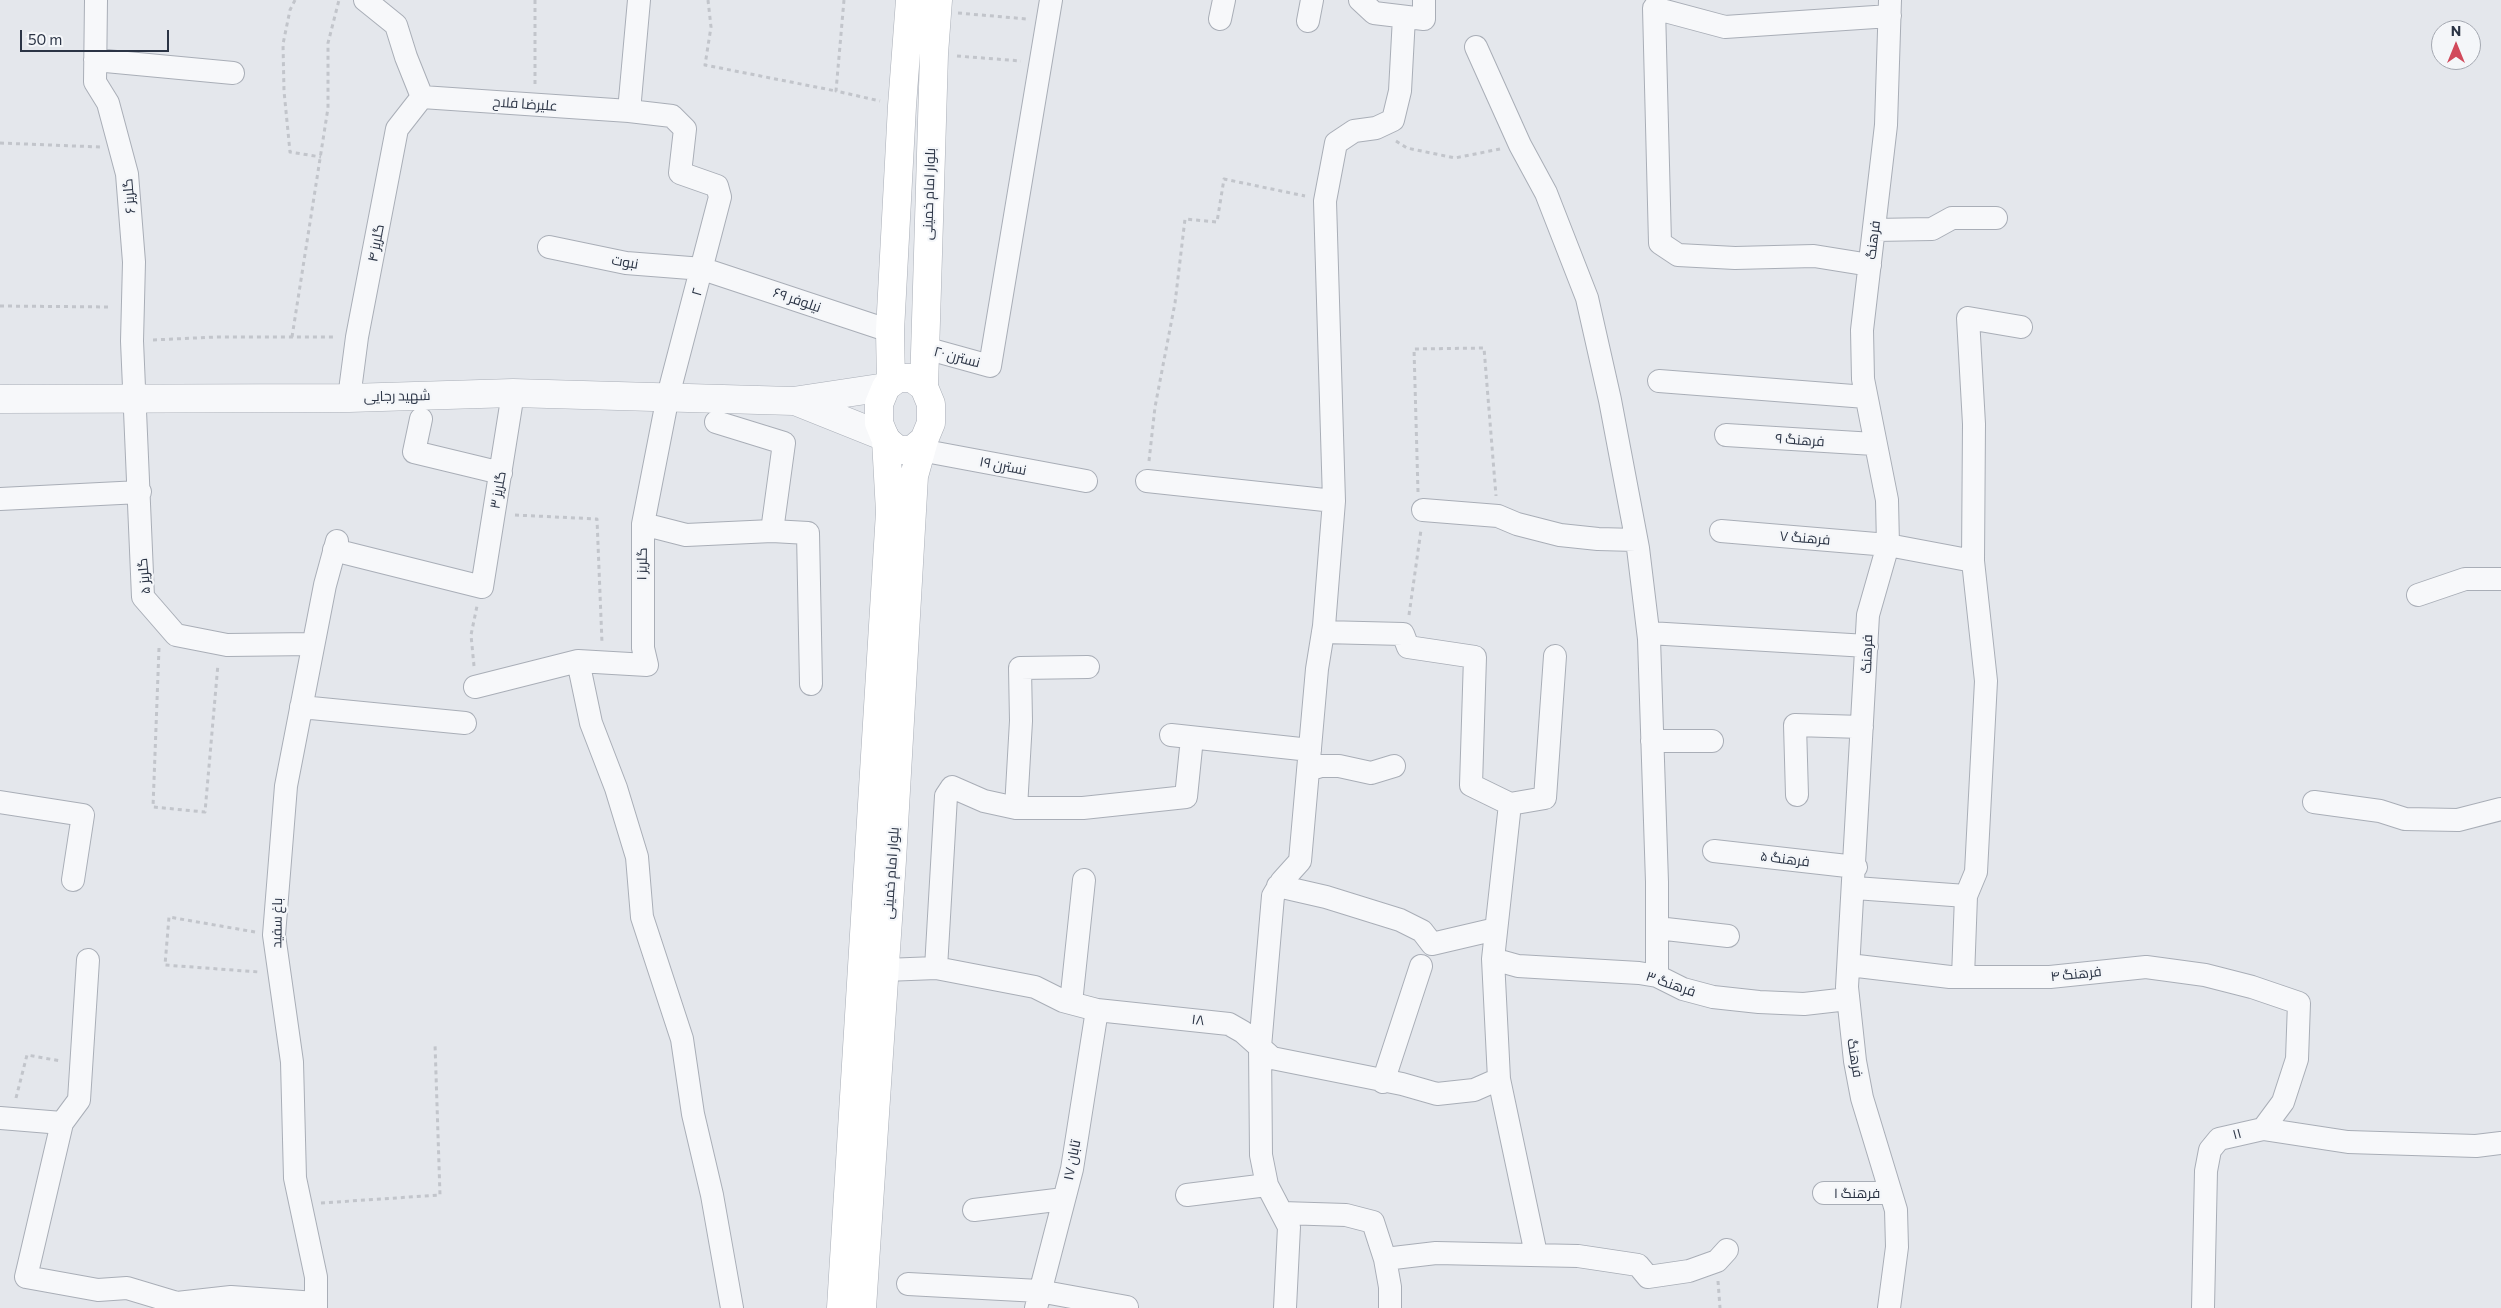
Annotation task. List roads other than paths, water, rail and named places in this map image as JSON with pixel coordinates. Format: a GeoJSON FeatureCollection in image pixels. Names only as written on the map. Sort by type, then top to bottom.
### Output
{"type":"FeatureCollection","features":[{"type":"Feature","properties":{"kind":"main road"},"geometry":{"type":"LineString","coordinates":[[889,385],[890,331],[902,106],[910,0]]}},
{"type":"Feature","properties":{"kind":"main road","name":"بلوار امام خمینی"},"geometry":{"type":"LineString","coordinates":[[924,387],[934,54],[938,5]]}},
{"type":"Feature","properties":{"kind":"main road"},"geometry":{"type":"LineString","coordinates":[[898,378],[912,378],[924,387],[931,404],[931,423],[922,445],[912,450],[898,450],[886,438],[879,423],[879,404],[889,385],[898,378]]}},
{"type":"Feature","properties":{"kind":"main road","name":"بلوار امام خمینی"},"geometry":{"type":"LineString","coordinates":[[841,1308],[890,512],[886,438]]}},
{"type":"Feature","properties":{"kind":"main road","name":"بلوار امام خمینی"},"geometry":{"type":"LineString","coordinates":[[862,1308],[885,970],[914,476],[922,445]]}},
{"type":"Feature","properties":{"kind":"street","name":"گلریز ۶"},"geometry":{"type":"LineString","coordinates":[[96,0],[95,82],[108,103],[127,174],[134,262],[132,341],[135,398]]}},
{"type":"Feature","properties":{"kind":"street"},"geometry":{"type":"LineString","coordinates":[[365,0],[396,25],[406,58],[422,97]]}},
{"type":"Feature","properties":{"kind":"street"},"geometry":{"type":"LineString","coordinates":[[628,111],[639,0]]}},
{"type":"Feature","properties":{"kind":"street"},"geometry":{"type":"LineString","coordinates":[[1360,0],[1374,13],[1424,18],[1424,0]]}},
{"type":"Feature","properties":{"kind":"street"},"geometry":{"type":"LineString","coordinates":[[1870,265],[1814,256],[1734,258],[1678,255],[1660,242],[1654,8],[1725,27],[1890,8]]}},
{"type":"Feature","properties":{"kind":"street","name":"فرهنگ"},"geometry":{"type":"LineString","coordinates":[[1889,1308],[1897,1247],[1896,1210],[1862,1098],[1854,1061],[1848,998],[1868,615],[1888,546],[1887,500],[1874,444],[1863,379],[1862,330],[1886,125],[1890,8]]}},
{"type":"Feature","properties":{"kind":"street","name":"نسترن ۲۰"},"geometry":{"type":"LineString","coordinates":[[925,348],[990,366],[1049,10]]}},
{"type":"Feature","properties":{"kind":"street"},"geometry":{"type":"LineString","coordinates":[[1284,1308],[1289,1227],[1266,1185],[1262,1155],[1260,1047],[1273,896],[1278,886],[1300,861],[1334,501],[1325,201],[1336,143],[1354,131],[1376,128],[1393,120],[1398,101],[1404,54],[1404,16]]}},
{"type":"Feature","properties":{"kind":"street"},"geometry":{"type":"LineString","coordinates":[[1476,47],[1520,144],[1546,193],[1587,298],[1610,400],[1636,540],[1649,633],[1657,976]]}},
{"type":"Feature","properties":{"kind":"street"},"geometry":{"type":"LineString","coordinates":[[95,60],[233,73]]}},
{"type":"Feature","properties":{"kind":"street","name":"علیرضا فلاح"},"geometry":{"type":"LineString","coordinates":[[422,97],[628,111],[672,116],[685,129],[680,173],[717,186]]}},
{"type":"Feature","properties":{"kind":"street","name":"گلریز ۴"},"geometry":{"type":"LineString","coordinates":[[349,398],[357,337],[397,129],[422,97]]}},
{"type":"Feature","properties":{"kind":"street","name":"۲"},"geometry":{"type":"LineString","coordinates":[[668,396],[703,269],[720,197],[717,186]]}},
{"type":"Feature","properties":{"kind":"street"},"geometry":{"type":"LineString","coordinates":[[1874,230],[1932,229],[1952,218],[1996,218]]}},
{"type":"Feature","properties":{"kind":"street","name":"نبوت"},"geometry":{"type":"LineString","coordinates":[[549,246],[626,263],[703,269]]}},
{"type":"Feature","properties":{"kind":"street","name":"نیلوفر ۶۹"},"geometry":{"type":"LineString","coordinates":[[703,269],[890,331]]}},
{"type":"Feature","properties":{"kind":"street"},"geometry":{"type":"LineString","coordinates":[[1963,977],[1966,896],[1976,872],[1986,681],[1973,561],[1974,424],[1968,318],[2021,327]]}},
{"type":"Feature","properties":{"kind":"street"},"geometry":{"type":"LineString","coordinates":[[1659,381],[1866,397]]}},
{"type":"Feature","properties":{"kind":"street"},"geometry":{"type":"LineString","coordinates":[[794,401],[889,385]]}},
{"type":"Feature","properties":{"kind":"street","name":"شهید رجایی"},"geometry":{"type":"LineString","coordinates":[[0,399],[349,398],[513,393],[794,401]]}},
{"type":"Feature","properties":{"kind":"street","name":"گلریز ۳"},"geometry":{"type":"LineString","coordinates":[[335,545],[482,587],[513,393]]}},
{"type":"Feature","properties":{"kind":"street","name":"گلریز ۱"},"geometry":{"type":"LineString","coordinates":[[476,687],[578,661],[647,665],[643,648],[643,524],[668,396]]}},
{"type":"Feature","properties":{"kind":"street","name":"گلریز ۵"},"geometry":{"type":"LineString","coordinates":[[135,398],[143,597],[176,635],[219,644],[313,644]]}},
{"type":"Feature","properties":{"kind":"street"},"geometry":{"type":"LineString","coordinates":[[794,401],[886,438]]}},
{"type":"Feature","properties":{"kind":"street"},"geometry":{"type":"LineString","coordinates":[[421,419],[414,452],[501,473]]}},
{"type":"Feature","properties":{"kind":"street"},"geometry":{"type":"LineString","coordinates":[[716,422],[784,443],[772,531]]}},
{"type":"Feature","properties":{"kind":"street","name":"فرهنگ ۹"},"geometry":{"type":"LineString","coordinates":[[1726,435],[1874,444]]}},
{"type":"Feature","properties":{"kind":"street","name":"نسترن ۱۹"},"geometry":{"type":"LineString","coordinates":[[922,445],[1086,482]]}},
{"type":"Feature","properties":{"kind":"street"},"geometry":{"type":"LineString","coordinates":[[1147,482],[1334,501]]}},
{"type":"Feature","properties":{"kind":"street"},"geometry":{"type":"LineString","coordinates":[[0,499],[140,492]]}},
{"type":"Feature","properties":{"kind":"street"},"geometry":{"type":"LineString","coordinates":[[1423,510],[1498,516],[1518,524],[1560,535],[1636,540]]}},
{"type":"Feature","properties":{"kind":"street"},"geometry":{"type":"LineString","coordinates":[[643,524],[686,535],[772,531],[808,533],[811,684]]}},
{"type":"Feature","properties":{"kind":"street","name":"فرهنگ ۷"},"geometry":{"type":"LineString","coordinates":[[1721,531],[1888,546],[1973,561]]}},
{"type":"Feature","properties":{"kind":"street","name":"باغ سفید"},"geometry":{"type":"LineString","coordinates":[[316,1306],[316,1277],[295,1178],[292,1062],[274,936],[286,786],[313,644],[335,545]]}},
{"type":"Feature","properties":{"kind":"street"},"geometry":{"type":"LineString","coordinates":[[2418,595],[2465,579],[2501,579]]}},
{"type":"Feature","properties":{"kind":"street"},"geometry":{"type":"LineString","coordinates":[[1323,632],[1402,634],[1408,647],[1475,657],[1471,785],[1510,804],[1545,798],[1555,656]]}},
{"type":"Feature","properties":{"kind":"street"},"geometry":{"type":"LineString","coordinates":[[1649,633],[1867,646]]}},
{"type":"Feature","properties":{"kind":"street"},"geometry":{"type":"LineString","coordinates":[[578,661],[591,723],[616,788],[637,857],[642,917],[682,1039],[693,1114],[712,1196],[732,1308]]}},
{"type":"Feature","properties":{"kind":"street"},"geometry":{"type":"LineString","coordinates":[[1016,808],[1021,721],[1020,668],[1088,667]]}},
{"type":"Feature","properties":{"kind":"street"},"geometry":{"type":"LineString","coordinates":[[301,708],[465,723]]}},
{"type":"Feature","properties":{"kind":"street"},"geometry":{"type":"LineString","coordinates":[[1797,795],[1795,725],[1862,727]]}},
{"type":"Feature","properties":{"kind":"street"},"geometry":{"type":"LineString","coordinates":[[936,968],[946,796],[952,787],[984,800],[1016,808],[1083,808],[1186,797],[1182,737],[1309,760],[1321,766],[1339,766],[1371,773],[1394,766]]}},
{"type":"Feature","properties":{"kind":"street"},"geometry":{"type":"LineString","coordinates":[[1652,741],[1712,741]]}},
{"type":"Feature","properties":{"kind":"street"},"geometry":{"type":"LineString","coordinates":[[0,802],[83,815],[73,880]]}},
{"type":"Feature","properties":{"kind":"street"},"geometry":{"type":"LineString","coordinates":[[2314,802],[2380,811],[2405,819],[2458,820],[2501,809]]}},
{"type":"Feature","properties":{"kind":"street"},"geometry":{"type":"LineString","coordinates":[[1510,804],[1493,959],[1499,1079],[1536,1254]]}},
{"type":"Feature","properties":{"kind":"street","name":"فرهنگ ۵"},"geometry":{"type":"LineString","coordinates":[[1714,851],[1855,878],[1966,896]]}},
{"type":"Feature","properties":{"kind":"street"},"geometry":{"type":"LineString","coordinates":[[1071,1004],[1084,880]]}},
{"type":"Feature","properties":{"kind":"street"},"geometry":{"type":"LineString","coordinates":[[1278,886],[1326,897],[1400,920],[1422,931],[1432,944],[1496,929]]}},
{"type":"Feature","properties":{"kind":"street"},"geometry":{"type":"LineString","coordinates":[[1657,928],[1728,936]]}},
{"type":"Feature","properties":{"kind":"street","name":"فرهنگ ۳"},"geometry":{"type":"LineString","coordinates":[[1493,959],[1518,966],[1657,976],[1683,989],[1713,997],[1804,1004],[1848,998]]}},
{"type":"Feature","properties":{"kind":"street"},"geometry":{"type":"LineString","coordinates":[[88,960],[80,1100],[62,1123],[26,1277],[98,1290],[127,1288],[176,1303],[232,1298],[316,1306]]}},
{"type":"Feature","properties":{"kind":"street","name":"فرهنگ ۴"},"geometry":{"type":"LineString","coordinates":[[1849,965],[1963,977],[2050,977],[2146,967],[2205,975],[2252,987],[2299,1003],[2297,1059],[2283,1102],[2263,1129]]}},
{"type":"Feature","properties":{"kind":"street"},"geometry":{"type":"LineString","coordinates":[[1383,1082],[1421,966]]}},
{"type":"Feature","properties":{"kind":"street","name":"۱۸"},"geometry":{"type":"LineString","coordinates":[[885,970],[936,968],[1035,987],[1071,1004],[1097,1010],[1229,1024],[1272,1058],[1383,1082],[1402,1084],[1437,1094],[1474,1090],[1499,1079]]}},
{"type":"Feature","properties":{"kind":"street","name":"تابان ۱۷"},"geometry":{"type":"LineString","coordinates":[[1037,1299],[1072,1169],[1097,1010]]}},
{"type":"Feature","properties":{"kind":"street"},"geometry":{"type":"LineString","coordinates":[[5,1118],[62,1123]]}},
{"type":"Feature","properties":{"kind":"street"},"geometry":{"type":"LineString","coordinates":[[2263,1129],[2348,1142],[2476,1146],[2501,1143]]}},
{"type":"Feature","properties":{"kind":"street","name":"۱۱"},"geometry":{"type":"LineString","coordinates":[[2203,1308],[2206,1171],[2210,1150],[2219,1139],[2263,1129]]}},
{"type":"Feature","properties":{"kind":"street"},"geometry":{"type":"LineString","coordinates":[[1187,1195],[1266,1185]]}},
{"type":"Feature","properties":{"kind":"street","name":"فرهنگ ۱"},"geometry":{"type":"LineString","coordinates":[[1824,1192],[1890,1193]]}},
{"type":"Feature","properties":{"kind":"street"},"geometry":{"type":"LineString","coordinates":[[974,1210],[1064,1199]]}},
{"type":"Feature","properties":{"kind":"street"},"geometry":{"type":"LineString","coordinates":[[1282,1213],[1346,1215],[1373,1222],[1385,1258],[1390,1287],[1390,1308]]}},
{"type":"Feature","properties":{"kind":"street"},"geometry":{"type":"LineString","coordinates":[[1385,1258],[1436,1253],[1501,1256],[1536,1254],[1578,1256],[1638,1266],[1648,1277],[1689,1271],[1717,1262],[1727,1250]]}},
{"type":"Feature","properties":{"kind":"street"},"geometry":{"type":"LineString","coordinates":[[908,1284],[1127,1307]]}}]}
